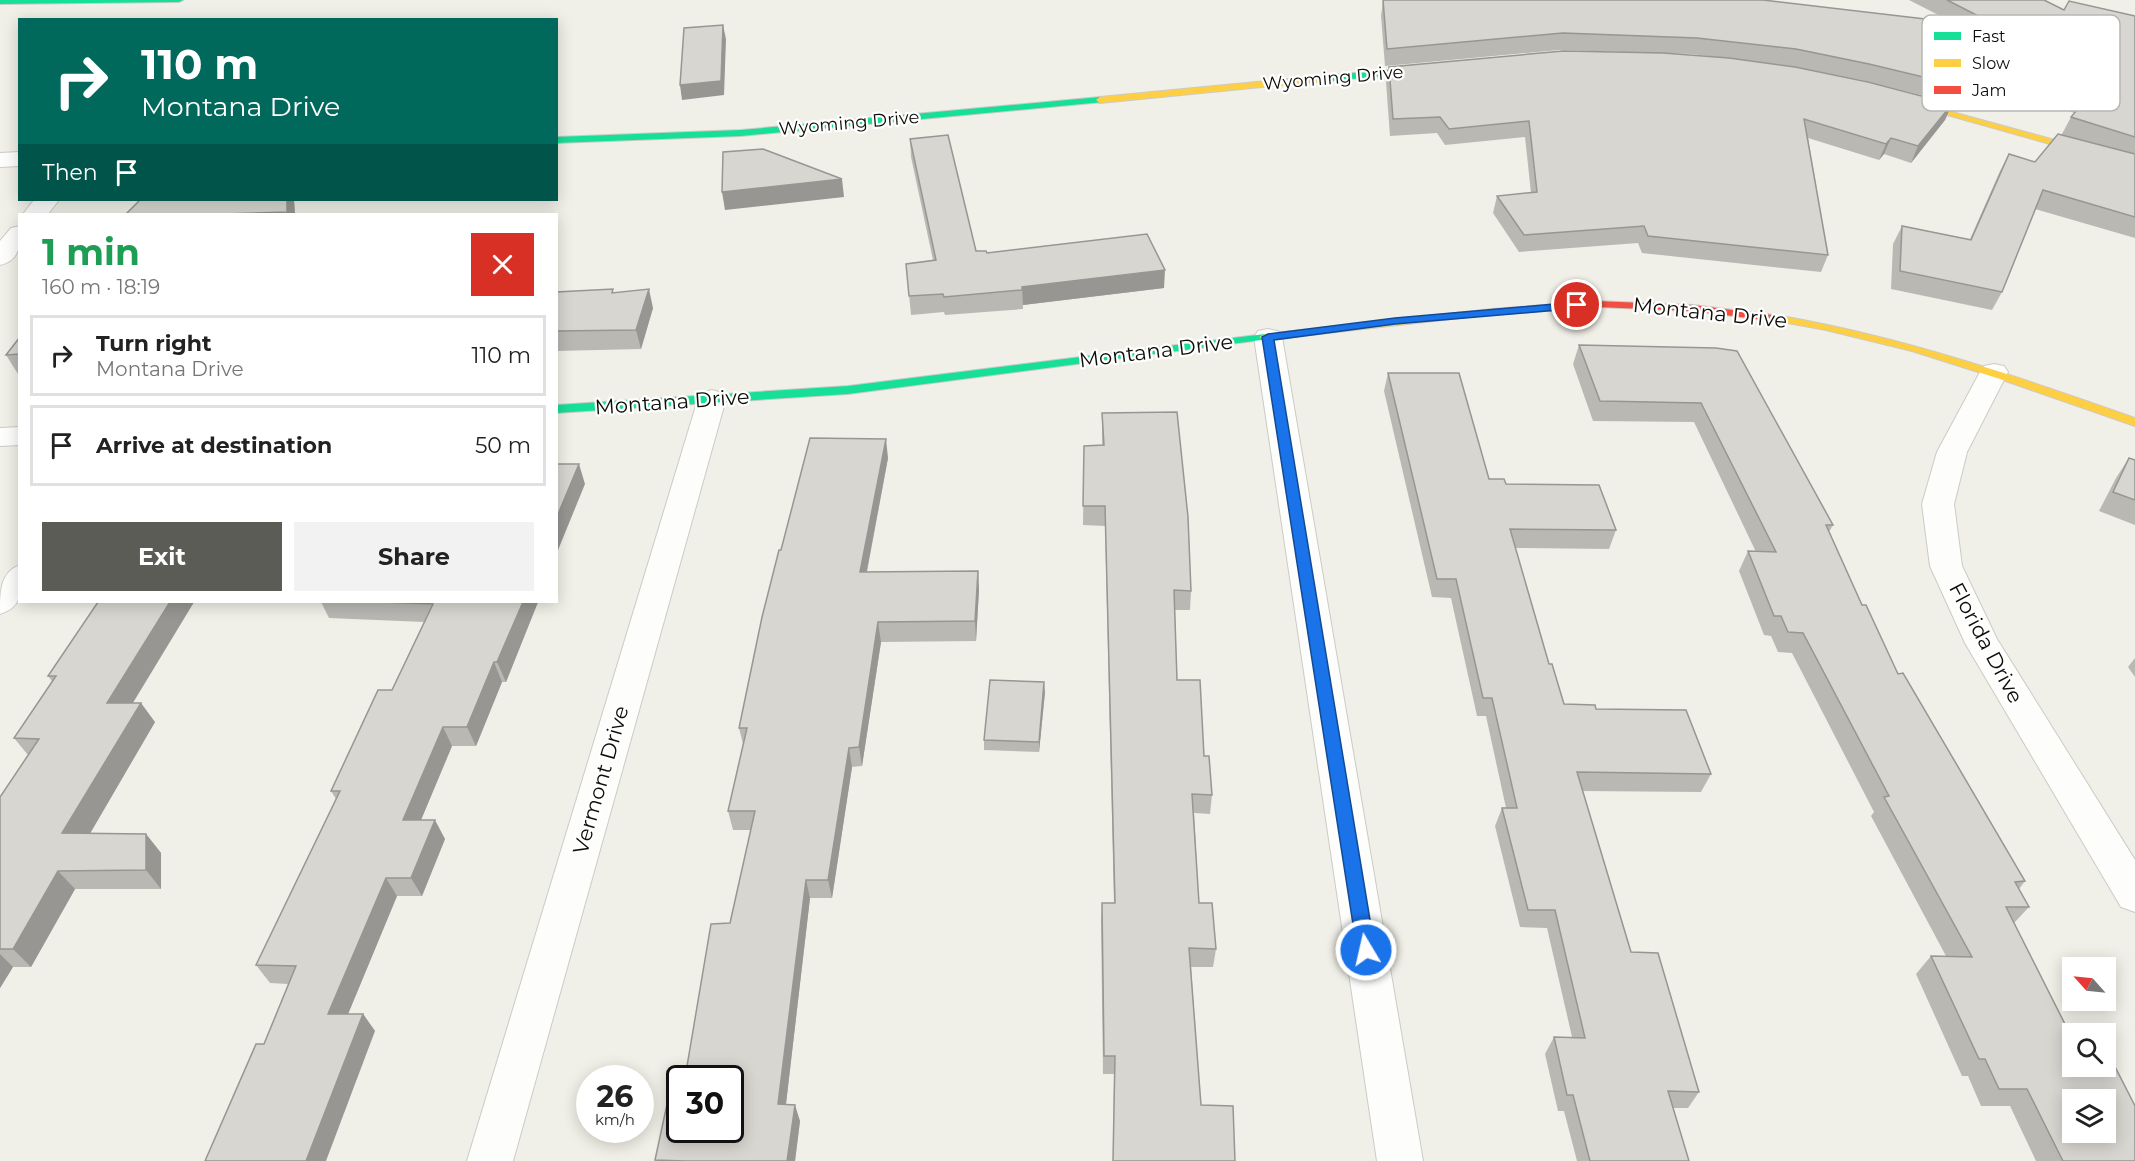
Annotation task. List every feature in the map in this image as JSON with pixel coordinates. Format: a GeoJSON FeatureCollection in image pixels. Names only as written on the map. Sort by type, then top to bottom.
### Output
{"type":"FeatureCollection","features":[{"type":"Feature","properties":{"kind":"main road"},"geometry":{"type":"LineString","coordinates":[[0,2],[179,0]]}},
{"type":"Feature","properties":{"kind":"main road","name":"Wyoming Drive"},"geometry":{"type":"LineString","coordinates":[[558,140],[741,133],[1441,69]]}},
{"type":"Feature","properties":{"kind":"main road"},"geometry":{"type":"LineString","coordinates":[[1891,97],[1922,106]]}},
{"type":"Feature","properties":{"kind":"main road"},"geometry":{"type":"LineString","coordinates":[[1941,111],[2135,165]]}},
{"type":"Feature","properties":{"kind":"main road","name":"Montana Drive"},"geometry":{"type":"LineString","coordinates":[[558,409],[848,390],[1395,321],[1540,307],[1654,305],[1784,319],[1856,333],[1928,351],[1994,372],[2135,422]]}},
{"type":"Feature","properties":{"kind":"street"},"geometry":{"type":"LineString","coordinates":[[0,160],[18,159]]}},
{"type":"Feature","properties":{"kind":"street"},"geometry":{"type":"LineString","coordinates":[[36,213],[46,201]]}},
{"type":"Feature","properties":{"kind":"street"},"geometry":{"type":"LineString","coordinates":[[0,256],[18,235]]}},
{"type":"Feature","properties":{"kind":"street"},"geometry":{"type":"LineString","coordinates":[[1268,337],[1400,1161]]}},
{"type":"Feature","properties":{"kind":"street","name":"Florida Drive"},"geometry":{"type":"LineString","coordinates":[[1994,372],[1952,452],[1938,504],[1946,566],[1982,643],[2135,895]]}},
{"type":"Feature","properties":{"kind":"street","name":"Vermont Drive"},"geometry":{"type":"LineString","coordinates":[[490,1161],[712,399]]}},
{"type":"Feature","properties":{"kind":"street"},"geometry":{"type":"LineString","coordinates":[[0,437],[18,436]]}},
{"type":"Feature","properties":{"kind":"street"},"geometry":{"type":"LineString","coordinates":[[0,602],[18,579]]}},
{"type":"Feature","properties":{"kind":"building"},"geometry":{"type":"Polygon","coordinates":[[[1383,0],[1763,0],[1922,19],[1922,77],[1796,49],[1697,38],[1563,33],[1387,49],[1383,0]]]}},
{"type":"Feature","properties":{"kind":"building"},"geometry":{"type":"Polygon","coordinates":[[[1947,0],[2044,0],[2064,10],[2069,1],[2135,16],[2135,137],[2071,117],[2076,111],[2120,111],[2120,15],[1976,15],[1947,0]]]}},
{"type":"Feature","properties":{"kind":"building"},"geometry":{"type":"Polygon","coordinates":[[[723,25],[721,81],[680,85],[684,28],[723,25]]]}},
{"type":"Feature","properties":{"kind":"building"},"geometry":{"type":"Polygon","coordinates":[[[1563,51],[1663,53],[1729,58],[1795,67],[1868,82],[1922,96],[1922,111],[1946,111],[1918,146],[1891,138],[1886,144],[1804,119],[1828,255],[1648,236],[1644,226],[1524,235],[1497,196],[1537,192],[1529,121],[1449,129],[1440,117],[1393,119],[1389,67],[1563,51]]]}},
{"type":"Feature","properties":{"kind":"building"},"geometry":{"type":"Polygon","coordinates":[[[2058,134],[2135,154],[2135,217],[2043,190],[2002,292],[1900,271],[1902,226],[1971,240],[2009,154],[2035,162],[2058,134]]]}},
{"type":"Feature","properties":{"kind":"building"},"geometry":{"type":"Polygon","coordinates":[[[948,135],[976,251],[987,253],[1147,234],[1165,270],[1022,287],[1022,290],[944,297],[943,294],[909,296],[906,264],[936,260],[910,139],[948,135]]]}},
{"type":"Feature","properties":{"kind":"building"},"geometry":{"type":"Polygon","coordinates":[[[763,149],[842,179],[722,192],[723,152],[763,149]]]}},
{"type":"Feature","properties":{"kind":"building"},"geometry":{"type":"Polygon","coordinates":[[[139,201],[287,201],[287,212],[127,213],[139,201]]]}},
{"type":"Feature","properties":{"kind":"building"},"geometry":{"type":"Polygon","coordinates":[[[613,289],[612,293],[649,289],[636,330],[558,331],[558,292],[613,289]]]}},
{"type":"Feature","properties":{"kind":"building"},"geometry":{"type":"Polygon","coordinates":[[[18,340],[18,354],[6,355],[18,340]]]}},
{"type":"Feature","properties":{"kind":"building"},"geometry":{"type":"Polygon","coordinates":[[[1579,345],[1716,348],[1737,351],[1833,525],[1826,525],[1862,605],[1866,605],[1898,674],[1903,673],[2025,881],[2015,882],[2029,907],[2006,907],[2064,1023],[2062,1023],[2062,1077],[2116,1077],[2116,1069],[2135,1106],[2135,1161],[2063,1161],[2027,1089],[1999,1089],[1985,1059],[1979,1059],[1931,956],[1972,957],[1884,797],[1889,796],[1803,633],[1788,632],[1781,616],[1774,616],[1748,551],[1776,552],[1701,403],[1600,401],[1579,345]]]}},
{"type":"Feature","properties":{"kind":"building"},"geometry":{"type":"Polygon","coordinates":[[[1388,373],[1459,373],[1489,479],[1504,479],[1506,484],[1599,485],[1616,530],[1510,529],[1549,664],[1552,664],[1564,704],[1595,705],[1596,709],[1686,710],[1711,774],[1577,772],[1631,952],[1658,953],[1699,1092],[1668,1091],[1689,1161],[1590,1161],[1573,1095],[1567,1095],[1554,1037],[1585,1038],[1555,910],[1528,910],[1502,808],[1517,808],[1492,698],[1483,698],[1456,579],[1437,579],[1388,373]]]}},
{"type":"Feature","properties":{"kind":"building"},"geometry":{"type":"Polygon","coordinates":[[[1177,412],[1188,517],[1191,591],[1174,590],[1177,680],[1200,680],[1204,756],[1209,756],[1212,795],[1192,794],[1199,903],[1212,903],[1216,949],[1189,948],[1201,1105],[1233,1106],[1235,1161],[1113,1161],[1115,1056],[1104,1056],[1102,903],[1115,903],[1105,506],[1083,506],[1084,446],[1104,445],[1102,413],[1177,412]]]}},
{"type":"Feature","properties":{"kind":"building"},"geometry":{"type":"Polygon","coordinates":[[[810,438],[886,439],[860,572],[978,571],[975,621],[878,622],[859,747],[849,748],[828,880],[806,880],[778,1104],[795,1105],[787,1161],[655,1160],[666,1109],[666,1143],[744,1143],[744,1065],[687,1065],[711,924],[730,923],[755,811],[728,811],[747,728],[739,728],[762,617],[779,550],[781,550],[810,438]]]}},
{"type":"Feature","properties":{"kind":"building"},"geometry":{"type":"Polygon","coordinates":[[[2129,458],[2135,460],[2135,500],[2113,492],[2129,458]]]}},
{"type":"Feature","properties":{"kind":"building"},"geometry":{"type":"Polygon","coordinates":[[[558,464],[579,464],[558,514],[558,464]]]}},
{"type":"Feature","properties":{"kind":"building"},"geometry":{"type":"Polygon","coordinates":[[[97,603],[169,603],[107,703],[141,703],[62,833],[146,834],[146,870],[58,871],[13,949],[0,949],[0,797],[39,739],[14,738],[56,676],[48,676],[97,603]]]}},
{"type":"Feature","properties":{"kind":"building"},"geometry":{"type":"Polygon","coordinates":[[[408,603],[523,603],[497,662],[494,662],[467,727],[443,727],[403,820],[435,820],[411,878],[386,878],[328,1014],[363,1014],[306,1161],[205,1161],[256,1044],[264,1044],[296,966],[256,965],[340,791],[331,791],[378,690],[392,690],[433,604],[408,603]]]}},
{"type":"Feature","properties":{"kind":"building"},"geometry":{"type":"Polygon","coordinates":[[[990,680],[1044,682],[1039,742],[984,740],[990,680]]]}},
{"type":"Feature","properties":{"kind":"traffic: fast"},"geometry":{"type":"LineString","coordinates":[[0,2],[179,0]]}},
{"type":"Feature","properties":{"kind":"traffic: fast"},"geometry":{"type":"LineString","coordinates":[[1320,79],[1431,69]]}},
{"type":"Feature","properties":{"kind":"traffic: fast"},"geometry":{"type":"LineString","coordinates":[[558,140],[741,133],[1100,100]]}},
{"type":"Feature","properties":{"kind":"traffic: fast"},"geometry":{"type":"LineString","coordinates":[[558,409],[848,390],[1265,337]]}},
{"type":"Feature","properties":{"kind":"traffic: slow"},"geometry":{"type":"LineString","coordinates":[[1100,100],[1320,79]]}},
{"type":"Feature","properties":{"kind":"traffic: slow"},"geometry":{"type":"LineString","coordinates":[[1904,100],[1922,105]]}},
{"type":"Feature","properties":{"kind":"traffic: slow"},"geometry":{"type":"LineString","coordinates":[[1943,111],[2135,165]]}},
{"type":"Feature","properties":{"kind":"traffic: slow"},"geometry":{"type":"LineString","coordinates":[[1265,337],[1492,312]]}},
{"type":"Feature","properties":{"kind":"traffic: slow"},"geometry":{"type":"LineString","coordinates":[[1781,319],[1826,327],[1916,349],[2004,376],[2135,422]]}},
{"type":"Feature","properties":{"kind":"traffic: jam"},"geometry":{"type":"LineString","coordinates":[[1492,312],[1596,304],[1693,308],[1781,319]]}},
{"type":"Feature","properties":{"kind":"route"},"geometry":{"type":"LineString","coordinates":[[1366,950],[1268,337],[1395,321],[1577,305]]}}]}
